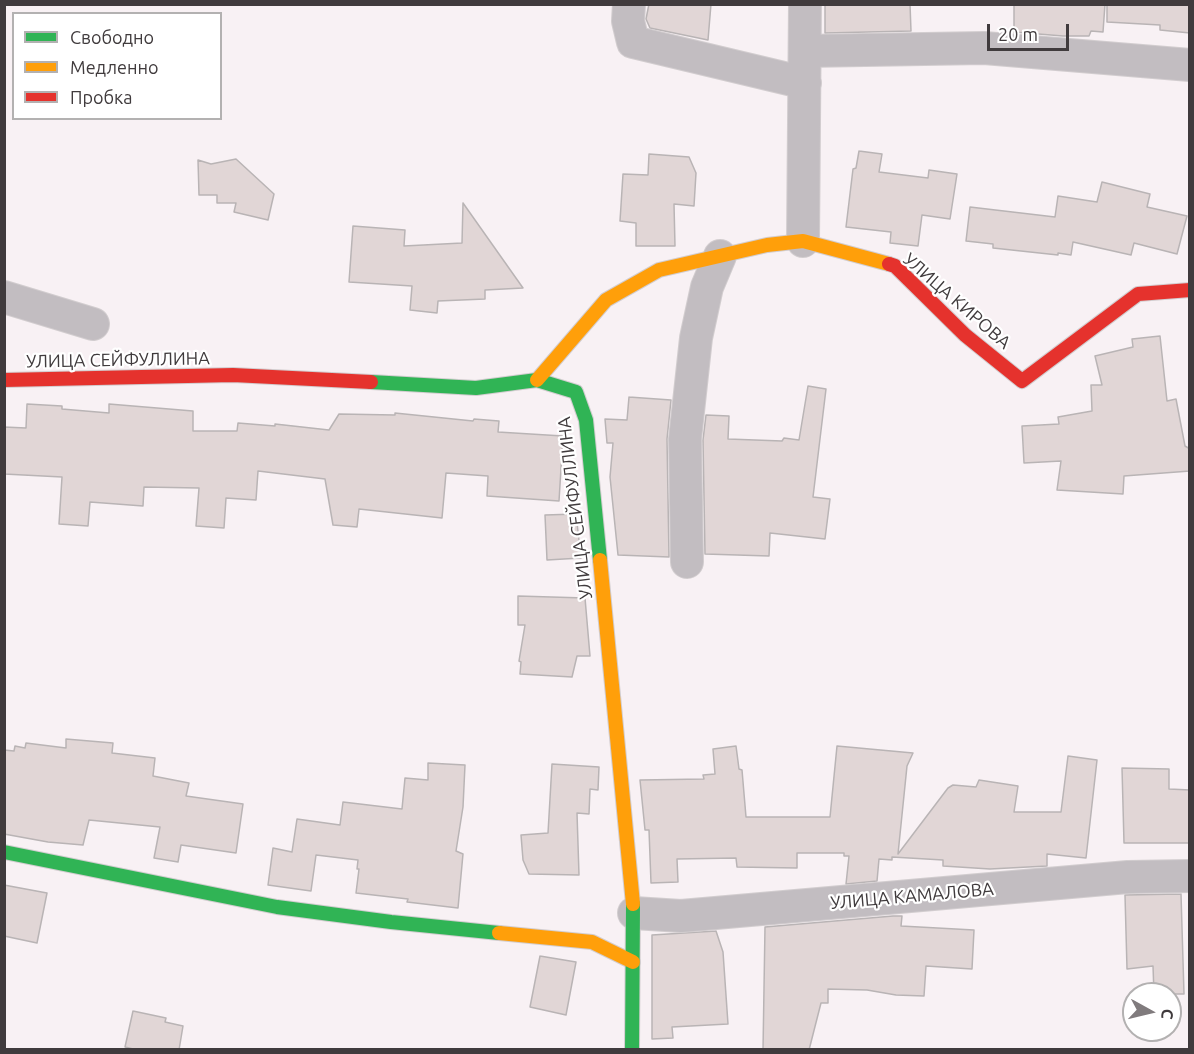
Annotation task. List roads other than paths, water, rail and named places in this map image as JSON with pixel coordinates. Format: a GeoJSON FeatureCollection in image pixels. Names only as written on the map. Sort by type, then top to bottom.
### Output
{"type":"FeatureCollection","features":[{"type":"Feature","properties":{"kind":"street"},"geometry":{"type":"LineString","coordinates":[[629,4],[628,21],[633,42],[805,83]]}},
{"type":"Feature","properties":{"kind":"street"},"geometry":{"type":"LineString","coordinates":[[803,241],[805,4]]}},
{"type":"Feature","properties":{"kind":"street"},"geometry":{"type":"LineString","coordinates":[[806,51],[984,48],[1190,65]]}},
{"type":"Feature","properties":{"kind":"street","name":"УЛИЦА КИРОВА"},"geometry":{"type":"LineString","coordinates":[[537,380],[606,300],[659,270],[767,245],[803,241],[895,266],[965,335],[1022,381],[1138,294],[1190,290]]}},
{"type":"Feature","properties":{"kind":"street"},"geometry":{"type":"LineString","coordinates":[[687,562],[685,439],[696,338],[707,287],[720,256]]}},
{"type":"Feature","properties":{"kind":"street"},"geometry":{"type":"LineString","coordinates":[[4,297],[93,324]]}},
{"type":"Feature","properties":{"kind":"street","name":"УЛИЦА СЕЙФУЛЛИНА"},"geometry":{"type":"LineString","coordinates":[[4,380],[233,375],[477,388],[537,380],[576,392],[586,420],[634,913],[632,1050]]}},
{"type":"Feature","properties":{"kind":"street"},"geometry":{"type":"LineString","coordinates":[[4,852],[277,907],[391,922],[592,942],[633,962]]}},
{"type":"Feature","properties":{"kind":"street","name":"УЛИЦА КАМАЛОВА"},"geometry":{"type":"LineString","coordinates":[[634,913],[681,916],[1128,878],[1190,876]]}}]}
